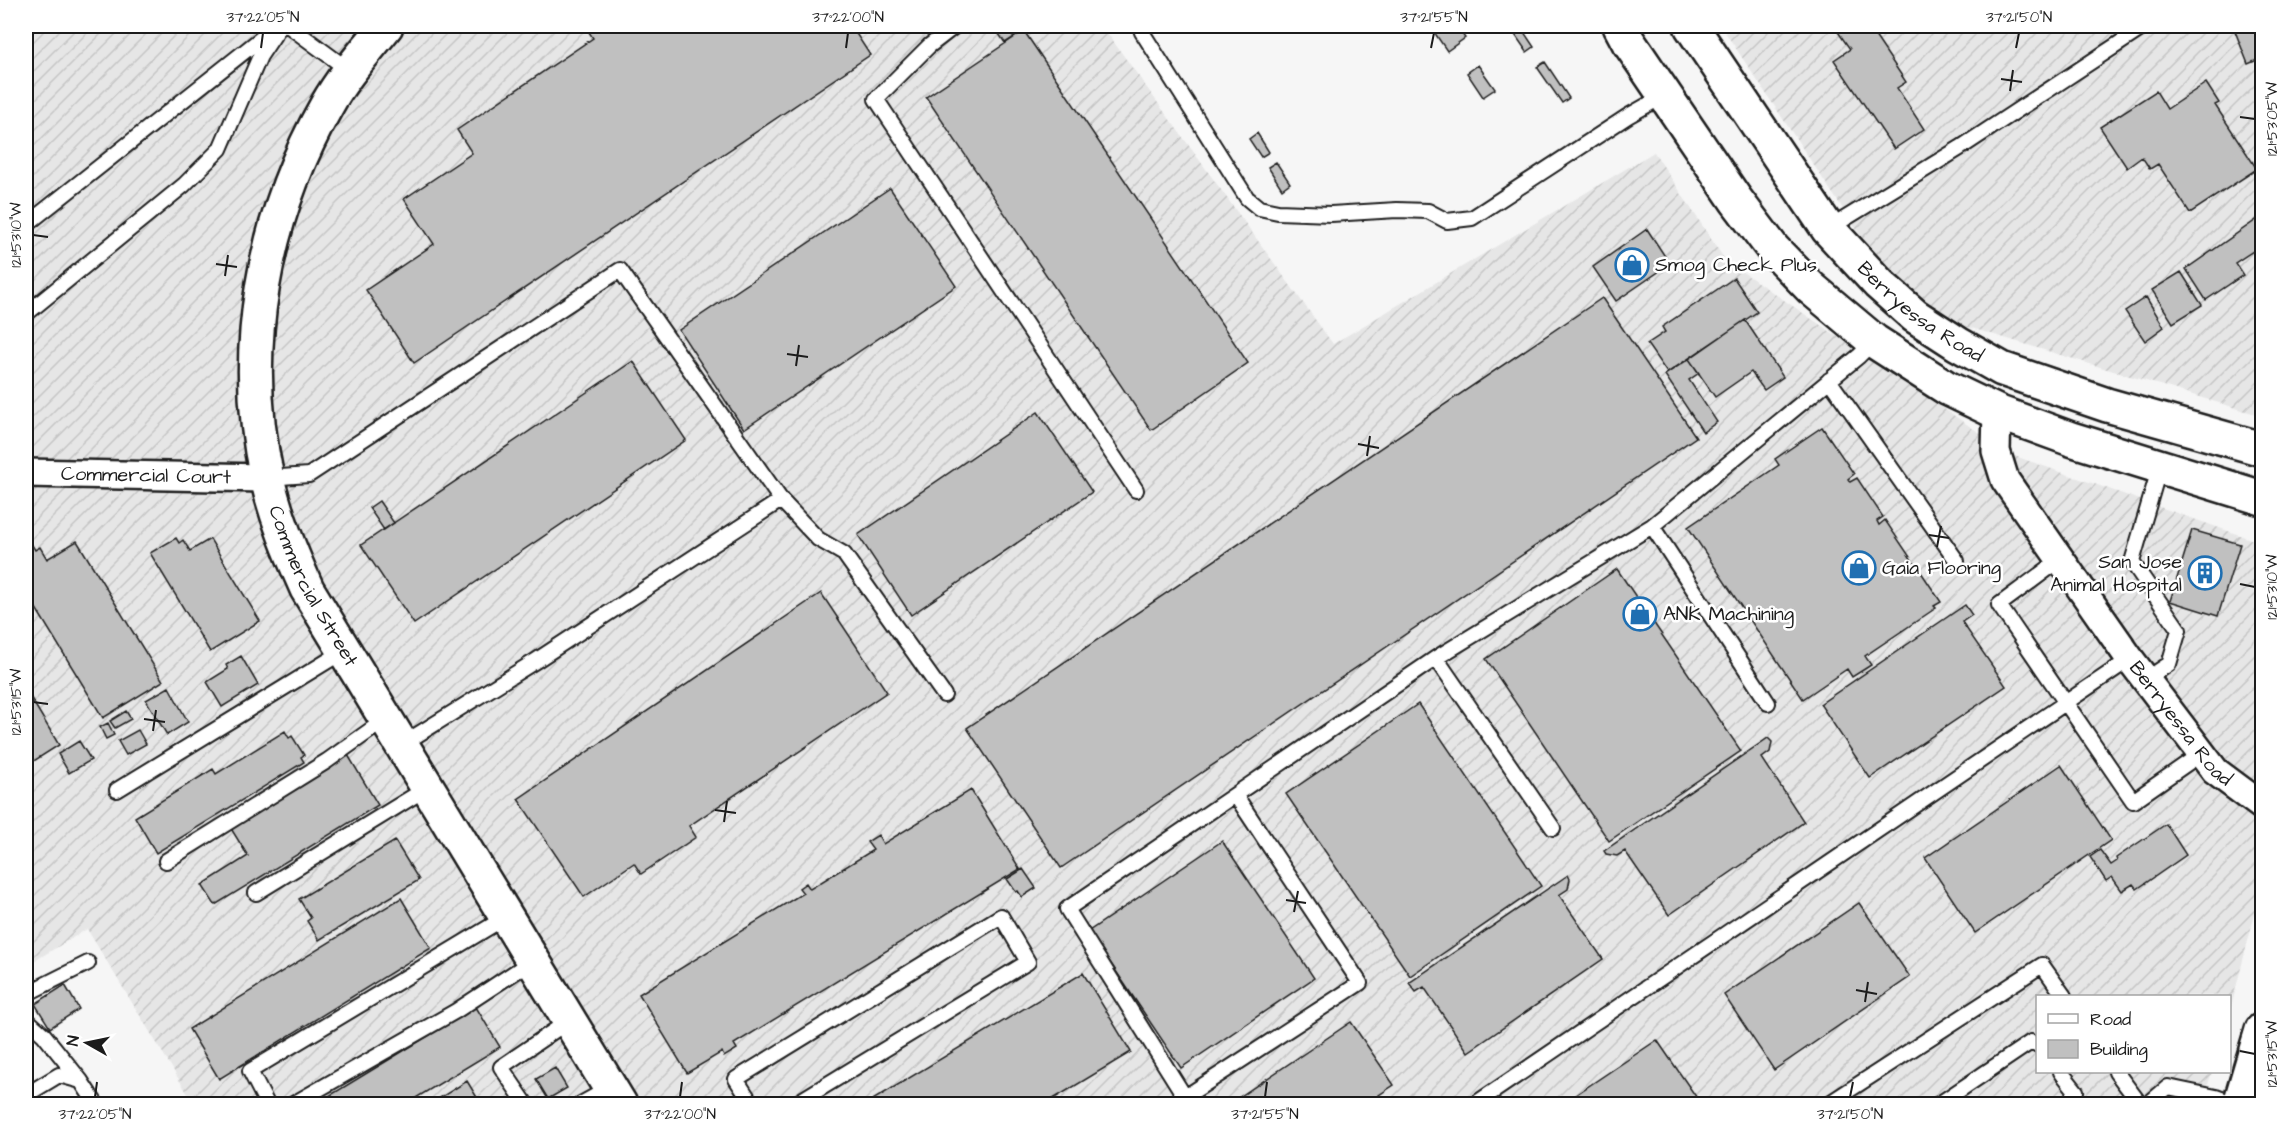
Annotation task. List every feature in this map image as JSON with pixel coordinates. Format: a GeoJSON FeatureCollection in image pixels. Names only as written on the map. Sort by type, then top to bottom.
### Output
{"type":"FeatureCollection","features":[{"type":"Feature","properties":{"kind":"main road","name":"Commercial Street"},"geometry":{"type":"LineString","coordinates":[[387,26],[350,71],[327,105],[284,195],[264,272],[256,345],[258,416],[267,478],[286,540],[307,589],[615,1096]]}},
{"type":"Feature","properties":{"kind":"main road"},"geometry":{"type":"LineString","coordinates":[[1620,26],[1736,200],[1773,249],[1811,288],[1874,341],[1947,388],[1996,412],[2072,439],[2262,498]]}},
{"type":"Feature","properties":{"kind":"main road","name":"Berryessa Road"},"geometry":{"type":"LineString","coordinates":[[1691,26],[1827,229],[1879,284],[1915,316],[2002,369],[2107,405],[2262,449]]}},
{"type":"Feature","properties":{"kind":"main road"},"geometry":{"type":"LineString","coordinates":[[2240,1104],[2262,1030]]}},
{"type":"Feature","properties":{"kind":"street","name":"Berryessa Road"},"geometry":{"type":"LineString","coordinates":[[1996,412],[1996,451],[2005,480],[2137,670],[2215,771],[2262,807]]}},
{"type":"Feature","properties":{"kind":"street","name":"Commercial Court"},"geometry":{"type":"LineString","coordinates":[[26,473],[267,478]]}},
{"type":"Feature","properties":{"kind":"lane"},"geometry":{"type":"LineString","coordinates":[[26,225],[278,26]]}},
{"type":"Feature","properties":{"kind":"lane"},"geometry":{"type":"LineString","coordinates":[[26,314],[184,185],[220,148],[260,56],[278,26]]}},
{"type":"Feature","properties":{"kind":"lane"},"geometry":{"type":"LineString","coordinates":[[289,26],[350,71]]}},
{"type":"Feature","properties":{"kind":"lane"},"geometry":{"type":"LineString","coordinates":[[955,26],[929,46],[876,99],[1137,490]]}},
{"type":"Feature","properties":{"kind":"lane"},"geometry":{"type":"LineString","coordinates":[[1140,26],[1142,33],[1247,198],[1259,208],[1278,212],[1331,214],[1397,210],[1428,211],[1448,222],[1472,218],[1628,116],[1665,95]]}},
{"type":"Feature","properties":{"kind":"lane"},"geometry":{"type":"LineString","coordinates":[[1827,229],[1960,148],[2144,27]]}},
{"type":"Feature","properties":{"kind":"lane"},"geometry":{"type":"LineString","coordinates":[[267,478],[309,475],[620,270],[781,500],[818,539],[844,554],[944,695]]}},
{"type":"Feature","properties":{"kind":"lane"},"geometry":{"type":"LineString","coordinates":[[1236,796],[1360,983],[1185,1097],[1067,909],[1436,658],[1652,526],[1874,341]]}},
{"type":"Feature","properties":{"kind":"lane"},"geometry":{"type":"LineString","coordinates":[[1829,380],[1957,561]]}},
{"type":"Feature","properties":{"kind":"lane"},"geometry":{"type":"LineString","coordinates":[[1475,1104],[2065,703],[2137,670],[2169,664],[2179,630],[2132,562],[2160,466]]}},
{"type":"Feature","properties":{"kind":"lane"},"geometry":{"type":"LineString","coordinates":[[166,861],[327,761],[393,732],[537,660],[781,500]]}},
{"type":"Feature","properties":{"kind":"lane"},"geometry":{"type":"LineString","coordinates":[[1652,526],[1768,703]]}},
{"type":"Feature","properties":{"kind":"lane"},"geometry":{"type":"LineString","coordinates":[[2061,558],[1999,605],[2133,801],[2202,753]]}},
{"type":"Feature","properties":{"kind":"lane"},"geometry":{"type":"LineString","coordinates":[[117,790],[344,651]]}},
{"type":"Feature","properties":{"kind":"lane"},"geometry":{"type":"LineString","coordinates":[[1436,658],[1553,828]]}},
{"type":"Feature","properties":{"kind":"lane"},"geometry":{"type":"LineString","coordinates":[[256,893],[427,788]]}},
{"type":"Feature","properties":{"kind":"lane"},"geometry":{"type":"LineString","coordinates":[[749,1104],[736,1079],[1001,916],[1028,962],[795,1104]]}},
{"type":"Feature","properties":{"kind":"lane"},"geometry":{"type":"LineString","coordinates":[[267,1104],[250,1071],[506,917]]}},
{"type":"Feature","properties":{"kind":"lane"},"geometry":{"type":"LineString","coordinates":[[293,1104],[456,1011],[532,961]]}},
{"type":"Feature","properties":{"kind":"lane"},"geometry":{"type":"LineString","coordinates":[[26,994],[87,963]]}},
{"type":"Feature","properties":{"kind":"lane"},"geometry":{"type":"LineString","coordinates":[[1828,1104],[2042,965],[2063,995]]}},
{"type":"Feature","properties":{"kind":"lane"},"geometry":{"type":"LineString","coordinates":[[26,1019],[44,1035],[81,1081],[96,1104]]}},
{"type":"Feature","properties":{"kind":"lane"},"geometry":{"type":"LineString","coordinates":[[526,1104],[501,1067],[570,1020]]}},
{"type":"Feature","properties":{"kind":"lane"},"geometry":{"type":"LineString","coordinates":[[1939,1104],[2031,1042],[2036,1045]]}},
{"type":"Feature","properties":{"kind":"lane"},"geometry":{"type":"LineString","coordinates":[[2062,1073],[2076,1091],[2068,1104]]}},
{"type":"Feature","properties":{"kind":"lane"},"geometry":{"type":"LineString","coordinates":[[2117,1073],[2140,1104]]}},
{"type":"Feature","properties":{"kind":"lane"},"geometry":{"type":"LineString","coordinates":[[26,1095],[59,1075],[81,1081]]}},
{"type":"Feature","properties":{"kind":"lane"},"geometry":{"type":"LineString","coordinates":[[2148,1104],[2168,1086],[2216,1097],[2235,1104]]}},
{"type":"Feature","properties":{"kind":"lane"},"geometry":{"type":"LineString","coordinates":[[581,1104],[615,1096]]}},
{"type":"Feature","properties":{"kind":"shaded area"},"geometry":{"type":"Polygon","coordinates":[[[26,26],[1102,26],[1333,344],[1654,152],[1725,260],[2012,455],[2262,543],[2262,886],[2231,1007],[2231,995],[2036,995],[2036,1073],[2212,1073],[2202,1104],[194,1104],[87,929],[26,966],[26,26]]]}},
{"type":"Feature","properties":{"kind":"shaded area"},"geometry":{"type":"Polygon","coordinates":[[[1721,26],[2262,26],[2262,416],[1945,320],[1875,257],[1721,26]]]}},
{"type":"Feature","properties":{"kind":"building"},"geometry":{"type":"Polygon","coordinates":[[[585,26],[864,26],[855,32],[870,55],[414,363],[366,290],[434,244],[404,199],[472,153],[457,130],[593,38],[585,26]]]}},
{"type":"Feature","properties":{"kind":"building"},"geometry":{"type":"Polygon","coordinates":[[[1006,26],[1021,26],[1024,31],[1005,43],[997,31],[1006,26]]]}},
{"type":"Feature","properties":{"kind":"building"},"geometry":{"type":"Polygon","coordinates":[[[1444,26],[1456,26],[1465,38],[1447,51],[1434,32],[1444,26]]]}},
{"type":"Feature","properties":{"kind":"building"},"geometry":{"type":"Polygon","coordinates":[[[1509,26],[1520,26],[1534,47],[1527,52],[1509,26]]]}},
{"type":"Feature","properties":{"kind":"building"},"geometry":{"type":"Polygon","coordinates":[[[1834,26],[1876,26],[1879,30],[1873,33],[1906,82],[1897,88],[1924,129],[1894,149],[1834,60],[1850,49],[1834,26]]]}},
{"type":"Feature","properties":{"kind":"building"},"geometry":{"type":"Polygon","coordinates":[[[2233,26],[2262,26],[2262,58],[2248,64],[2233,26]]]}},
{"type":"Feature","properties":{"kind":"building"},"geometry":{"type":"Polygon","coordinates":[[[1024,31],[1248,363],[1151,430],[926,97],[1024,31]]]}},
{"type":"Feature","properties":{"kind":"building"},"geometry":{"type":"Polygon","coordinates":[[[1545,62],[1569,98],[1562,103],[1537,67],[1545,62]]]}},
{"type":"Feature","properties":{"kind":"building"},"geometry":{"type":"Polygon","coordinates":[[[1478,65],[1495,89],[1483,97],[1467,73],[1478,65]]]}},
{"type":"Feature","properties":{"kind":"building"},"geometry":{"type":"Polygon","coordinates":[[[2206,83],[2219,103],[2215,105],[2257,169],[2190,213],[2158,164],[2150,169],[2142,157],[2127,168],[2100,127],[2156,91],[2167,109],[2206,83]]]}},
{"type":"Feature","properties":{"kind":"building"},"geometry":{"type":"Polygon","coordinates":[[[1257,133],[1269,152],[1261,157],[1249,139],[1257,133]]]}},
{"type":"Feature","properties":{"kind":"building"},"geometry":{"type":"Polygon","coordinates":[[[1276,162],[1290,183],[1282,189],[1268,167],[1276,162]]]}},
{"type":"Feature","properties":{"kind":"building"},"geometry":{"type":"Polygon","coordinates":[[[890,188],[956,286],[744,429],[679,330],[890,188]]]}},
{"type":"Feature","properties":{"kind":"building"},"geometry":{"type":"Polygon","coordinates":[[[2262,216],[2262,245],[2235,263],[2243,275],[2206,300],[2186,269],[2262,216]]]}},
{"type":"Feature","properties":{"kind":"building","name":"Smog Check Plus"},"geometry":{"type":"Polygon","coordinates":[[[1647,229],[1670,264],[1616,301],[1593,267],[1647,229]]]}},
{"type":"Feature","properties":{"kind":"building"},"geometry":{"type":"Polygon","coordinates":[[[2181,272],[2202,305],[2173,323],[2152,290],[2181,272]]]}},
{"type":"Feature","properties":{"kind":"building"},"geometry":{"type":"Polygon","coordinates":[[[1734,278],[1757,312],[1667,373],[1647,344],[1665,332],[1662,327],[1734,278]]]}},
{"type":"Feature","properties":{"kind":"building"},"geometry":{"type":"Polygon","coordinates":[[[2146,297],[2164,327],[2145,341],[2125,311],[2146,297]]]}},
{"type":"Feature","properties":{"kind":"building"},"geometry":{"type":"Polygon","coordinates":[[[1602,298],[1696,437],[1061,868],[967,728],[1602,298]]]}},
{"type":"Feature","properties":{"kind":"building"},"geometry":{"type":"Polygon","coordinates":[[[1745,320],[1783,377],[1764,390],[1751,372],[1715,397],[1689,359],[1745,320]]]}},
{"type":"Feature","properties":{"kind":"building"},"geometry":{"type":"Polygon","coordinates":[[[1689,359],[1699,373],[1689,380],[1717,422],[1703,432],[1665,375],[1689,359]]]}},
{"type":"Feature","properties":{"kind":"building"},"geometry":{"type":"Polygon","coordinates":[[[633,361],[686,440],[414,624],[361,545],[633,361]]]}},
{"type":"Feature","properties":{"kind":"building"},"geometry":{"type":"Polygon","coordinates":[[[1038,412],[1092,492],[911,615],[858,535],[1038,412]]]}},
{"type":"Feature","properties":{"kind":"building"},"geometry":{"type":"Polygon","coordinates":[[[1822,427],[1854,474],[1848,479],[1850,482],[1857,478],[1883,517],[1877,521],[1879,525],[1885,520],[1912,560],[1906,564],[1908,567],[1915,563],[1941,602],[1934,606],[1936,608],[1865,656],[1871,665],[1852,677],[1847,669],[1803,699],[1688,527],[1779,465],[1775,459],[1822,427]]]}},
{"type":"Feature","properties":{"kind":"building"},"geometry":{"type":"Polygon","coordinates":[[[379,501],[394,523],[384,530],[369,508],[379,501]]]}},
{"type":"Feature","properties":{"kind":"building","name":"San Jose Animal Hospital"},"geometry":{"type":"Polygon","coordinates":[[[2192,530],[2240,544],[2218,616],[2170,601],[2192,530]]]}},
{"type":"Feature","properties":{"kind":"building"},"geometry":{"type":"Polygon","coordinates":[[[176,538],[179,543],[183,540],[190,551],[210,539],[260,621],[210,652],[150,553],[176,538]]]}},
{"type":"Feature","properties":{"kind":"building"},"geometry":{"type":"Polygon","coordinates":[[[77,541],[163,681],[103,718],[26,592],[26,549],[32,545],[35,550],[40,547],[47,559],[77,541]]]}},
{"type":"Feature","properties":{"kind":"building"},"geometry":{"type":"Polygon","coordinates":[[[1617,569],[1741,751],[1609,841],[1486,659],[1617,569]]]}},
{"type":"Feature","properties":{"kind":"building"},"geometry":{"type":"Polygon","coordinates":[[[821,593],[887,692],[689,826],[696,837],[641,874],[634,863],[584,897],[518,799],[821,593]]]}},
{"type":"Feature","properties":{"kind":"building"},"geometry":{"type":"Polygon","coordinates":[[[1965,605],[1972,615],[1962,622],[2006,686],[1870,778],[1820,704],[1965,605]]]}},
{"type":"Feature","properties":{"kind":"building"},"geometry":{"type":"Polygon","coordinates":[[[241,656],[258,685],[222,707],[207,682],[228,669],[226,665],[241,656]]]}},
{"type":"Feature","properties":{"kind":"building"},"geometry":{"type":"Polygon","coordinates":[[[169,687],[188,722],[167,735],[146,700],[169,687]]]}},
{"type":"Feature","properties":{"kind":"building"},"geometry":{"type":"Polygon","coordinates":[[[26,690],[59,745],[26,766],[26,690]]]}},
{"type":"Feature","properties":{"kind":"building"},"geometry":{"type":"Polygon","coordinates":[[[1418,704],[1541,886],[1410,976],[1286,794],[1418,704]]]}},
{"type":"Feature","properties":{"kind":"building"},"geometry":{"type":"Polygon","coordinates":[[[126,711],[131,719],[115,728],[110,721],[126,711]]]}},
{"type":"Feature","properties":{"kind":"building"},"geometry":{"type":"Polygon","coordinates":[[[108,723],[114,735],[106,739],[100,727],[108,723]]]}},
{"type":"Feature","properties":{"kind":"building"},"geometry":{"type":"Polygon","coordinates":[[[138,730],[146,744],[126,755],[118,741],[138,730]]]}},
{"type":"Feature","properties":{"kind":"building"},"geometry":{"type":"Polygon","coordinates":[[[285,731],[289,738],[292,736],[304,755],[301,757],[304,762],[156,853],[135,817],[213,769],[216,774],[285,731]]]}},
{"type":"Feature","properties":{"kind":"building"},"geometry":{"type":"Polygon","coordinates":[[[1768,738],[1772,742],[1770,752],[1762,758],[1804,822],[1669,915],[1625,851],[1617,856],[1606,854],[1604,851],[1768,738]]]}},
{"type":"Feature","properties":{"kind":"building"},"geometry":{"type":"Polygon","coordinates":[[[79,741],[91,760],[69,773],[58,754],[79,741]]]}},
{"type":"Feature","properties":{"kind":"building"},"geometry":{"type":"Polygon","coordinates":[[[348,755],[378,805],[215,905],[202,885],[248,856],[230,827],[348,755]]]}},
{"type":"Feature","properties":{"kind":"building"},"geometry":{"type":"Polygon","coordinates":[[[2061,765],[2111,840],[1975,933],[1925,858],[2061,765]]]}},
{"type":"Feature","properties":{"kind":"building"},"geometry":{"type":"Polygon","coordinates":[[[971,790],[1020,869],[734,1044],[737,1049],[724,1057],[722,1052],[687,1073],[639,994],[803,893],[799,888],[806,883],[810,889],[873,850],[867,842],[878,835],[883,844],[971,790]]]}},
{"type":"Feature","properties":{"kind":"building"},"geometry":{"type":"Polygon","coordinates":[[[2166,824],[2186,855],[2137,889],[2133,884],[2122,891],[2112,877],[2106,881],[2090,857],[2100,850],[2111,865],[2117,861],[2116,858],[2166,824]]]}},
{"type":"Feature","properties":{"kind":"building"},"geometry":{"type":"Polygon","coordinates":[[[395,841],[419,880],[319,940],[307,921],[311,918],[299,899],[395,841]]]}},
{"type":"Feature","properties":{"kind":"building"},"geometry":{"type":"Polygon","coordinates":[[[1222,841],[1314,978],[1181,1068],[1089,931],[1222,841]]]}},
{"type":"Feature","properties":{"kind":"building"},"geometry":{"type":"Polygon","coordinates":[[[1023,869],[1036,888],[1022,897],[1007,879],[1023,869]]]}},
{"type":"Feature","properties":{"kind":"building"},"geometry":{"type":"Polygon","coordinates":[[[1568,875],[1570,879],[1568,889],[1559,895],[1603,959],[1468,1052],[1424,987],[1416,992],[1409,983],[1568,875]]]}},
{"type":"Feature","properties":{"kind":"building"},"geometry":{"type":"Polygon","coordinates":[[[401,898],[431,948],[219,1079],[189,1029],[401,898]]]}},
{"type":"Feature","properties":{"kind":"building"},"geometry":{"type":"Polygon","coordinates":[[[1859,903],[1910,977],[1774,1070],[1724,995],[1859,903]]]}},
{"type":"Feature","properties":{"kind":"building"},"geometry":{"type":"Polygon","coordinates":[[[1083,973],[1131,1052],[1045,1104],[866,1104],[1083,973]]]}},
{"type":"Feature","properties":{"kind":"building"},"geometry":{"type":"Polygon","coordinates":[[[65,985],[79,1009],[50,1028],[35,1004],[65,985]]]}},
{"type":"Feature","properties":{"kind":"building"},"geometry":{"type":"Polygon","coordinates":[[[476,1007],[500,1047],[406,1104],[316,1104],[476,1007]]]}},
{"type":"Feature","properties":{"kind":"building"},"geometry":{"type":"Polygon","coordinates":[[[1351,1022],[1394,1085],[1379,1095],[1385,1104],[1229,1104],[1351,1022]]]}},
{"type":"Feature","properties":{"kind":"building"},"geometry":{"type":"Polygon","coordinates":[[[1657,1040],[1701,1104],[1562,1104],[1657,1040]]]}},
{"type":"Feature","properties":{"kind":"building"},"geometry":{"type":"Polygon","coordinates":[[[555,1068],[567,1088],[548,1099],[536,1079],[555,1068]]]}},
{"type":"Feature","properties":{"kind":"building"},"geometry":{"type":"Polygon","coordinates":[[[467,1081],[481,1104],[430,1104],[467,1081]]]}},
{"type":"Feature","properties":{"kind":"place","name":"Smog Check Plus"},"geometry":{"type":"Point","coordinates":[1632,265]}},
{"type":"Feature","properties":{"kind":"place","name":"Gaia Flooring"},"geometry":{"type":"Point","coordinates":[1859,568]}},
{"type":"Feature","properties":{"kind":"place","name":"San Jose Animal Hospital"},"geometry":{"type":"Point","coordinates":[2205,573]}},
{"type":"Feature","properties":{"kind":"place","name":"ANK Machining"},"geometry":{"type":"Point","coordinates":[1640,614]}}]}
